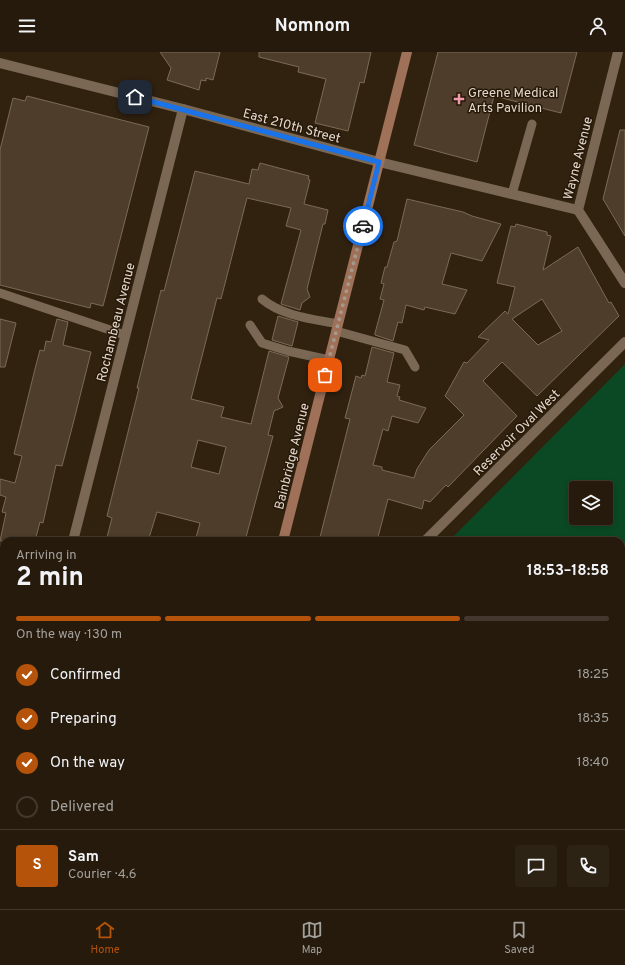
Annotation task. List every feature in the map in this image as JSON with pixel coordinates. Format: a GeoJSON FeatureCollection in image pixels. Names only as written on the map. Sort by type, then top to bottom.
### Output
{"type":"FeatureCollection","features":[{"type":"Feature","properties":{"kind":"main road","name":"Bainbridge Avenue"},"geometry":{"type":"LineString","coordinates":[[283,537],[407,52]]}},
{"type":"Feature","properties":{"kind":"street","name":"Wayne Avenue"},"geometry":{"type":"LineString","coordinates":[[618,52],[578,210],[625,283]]}},
{"type":"Feature","properties":{"kind":"street","name":"East 210th Street"},"geometry":{"type":"LineString","coordinates":[[0,63],[183,109],[379,162],[578,210]]}},
{"type":"Feature","properties":{"kind":"street","name":"Rochambeau Avenue"},"geometry":{"type":"LineString","coordinates":[[74,537],[183,109]]}},
{"type":"Feature","properties":{"kind":"street","name":"Reservoir Oval West"},"geometry":{"type":"LineString","coordinates":[[429,537],[625,342]]}},
{"type":"Feature","properties":{"kind":"lane"},"geometry":{"type":"LineString","coordinates":[[512,194],[532,124]]}},
{"type":"Feature","properties":{"kind":"lane"},"geometry":{"type":"LineString","coordinates":[[0,293],[125,335]]}},
{"type":"Feature","properties":{"kind":"lane"},"geometry":{"type":"LineString","coordinates":[[262,299],[270,306],[279,310],[405,350],[415,367]]}},
{"type":"Feature","properties":{"kind":"lane"},"geometry":{"type":"LineString","coordinates":[[250,325],[262,343],[288,352],[329,360]]}},
{"type":"Feature","properties":{"kind":"green space"},"geometry":{"type":"Polygon","coordinates":[[[625,364],[625,537],[453,537],[625,364]]]}},
{"type":"Feature","properties":{"kind":"building"},"geometry":{"type":"Polygon","coordinates":[[[160,52],[220,52],[213,80],[206,78],[206,81],[201,80],[199,90],[167,80],[171,68],[160,52]]]}},
{"type":"Feature","properties":{"kind":"building"},"geometry":{"type":"Polygon","coordinates":[[[259,52],[371,52],[364,83],[360,82],[348,131],[315,123],[326,79],[298,72],[299,67],[259,57],[259,52]]]}},
{"type":"Feature","properties":{"kind":"building","name":"Greene Medical Arts Pavilion"},"geometry":{"type":"Polygon","coordinates":[[[438,52],[577,52],[561,113],[494,96],[477,162],[414,145],[438,52]]]}},
{"type":"Feature","properties":{"kind":"building"},"geometry":{"type":"Polygon","coordinates":[[[27,96],[149,127],[103,306],[91,303],[90,308],[0,285],[0,150],[13,98],[25,101],[27,96]]]}},
{"type":"Feature","properties":{"kind":"building"},"geometry":{"type":"Polygon","coordinates":[[[620,130],[625,130],[625,236],[603,199],[620,130]]]}},
{"type":"Feature","properties":{"kind":"building"},"geometry":{"type":"Polygon","coordinates":[[[260,163],[309,176],[308,179],[310,180],[304,204],[328,210],[325,224],[323,224],[307,289],[310,297],[302,303],[300,310],[281,304],[301,230],[286,226],[291,208],[247,198],[221,299],[217,298],[191,399],[224,407],[221,417],[251,424],[269,351],[289,357],[278,398],[283,407],[274,411],[268,435],[273,436],[246,537],[196,537],[200,523],[157,512],[149,537],[107,537],[112,518],[107,516],[139,388],[137,388],[161,290],[164,291],[195,171],[249,184],[252,169],[258,170],[260,163]],[[198,440],[191,467],[219,474],[226,447],[198,440]]]}},
{"type":"Feature","properties":{"kind":"building"},"geometry":{"type":"Polygon","coordinates":[[[407,199],[463,212],[501,224],[482,261],[451,253],[442,284],[467,290],[455,314],[425,307],[424,310],[406,305],[402,323],[398,322],[393,341],[375,335],[375,333],[384,300],[380,299],[384,284],[381,283],[394,242],[397,241],[407,199]]]}},
{"type":"Feature","properties":{"kind":"building"},"geometry":{"type":"Polygon","coordinates":[[[516,224],[547,232],[547,235],[551,236],[543,270],[578,247],[609,303],[611,302],[619,316],[537,396],[502,362],[483,381],[517,416],[448,487],[446,485],[430,502],[424,500],[422,509],[388,499],[378,537],[320,537],[350,419],[345,418],[356,376],[361,378],[362,375],[365,376],[372,347],[394,353],[387,382],[400,385],[397,396],[400,397],[399,400],[426,408],[418,423],[392,416],[388,431],[383,429],[373,465],[382,467],[382,470],[414,478],[417,469],[429,450],[464,415],[445,396],[464,362],[467,363],[489,340],[478,337],[505,311],[508,314],[515,287],[497,283],[511,226],[515,227],[516,224]],[[542,299],[512,319],[538,345],[562,331],[542,299]]]}},
{"type":"Feature","properties":{"kind":"building"},"geometry":{"type":"Polygon","coordinates":[[[278,316],[298,322],[292,346],[272,340],[278,316]]]}},
{"type":"Feature","properties":{"kind":"building"},"geometry":{"type":"Polygon","coordinates":[[[0,319],[16,323],[5,367],[0,367],[0,319]]]}},
{"type":"Feature","properties":{"kind":"building"},"geometry":{"type":"Polygon","coordinates":[[[57,319],[68,322],[63,345],[91,352],[73,424],[62,466],[56,465],[43,523],[40,522],[36,537],[1,537],[6,513],[2,512],[6,497],[0,495],[0,479],[15,483],[22,456],[14,454],[35,369],[40,350],[44,351],[46,341],[51,342],[57,319]]]}},
{"type":"Feature","properties":{"kind":"way so far"},"geometry":{"type":"LineString","coordinates":[[325,375],[363,226]]}},
{"type":"Feature","properties":{"kind":"place","name":"Greene Medical Arts Pavilion"},"geometry":{"type":"Point","coordinates":[459,99]}},
{"type":"Feature","properties":{"kind":"route"},"geometry":{"type":"LineString","coordinates":[[135,97],[379,162],[363,226]]}}]}
